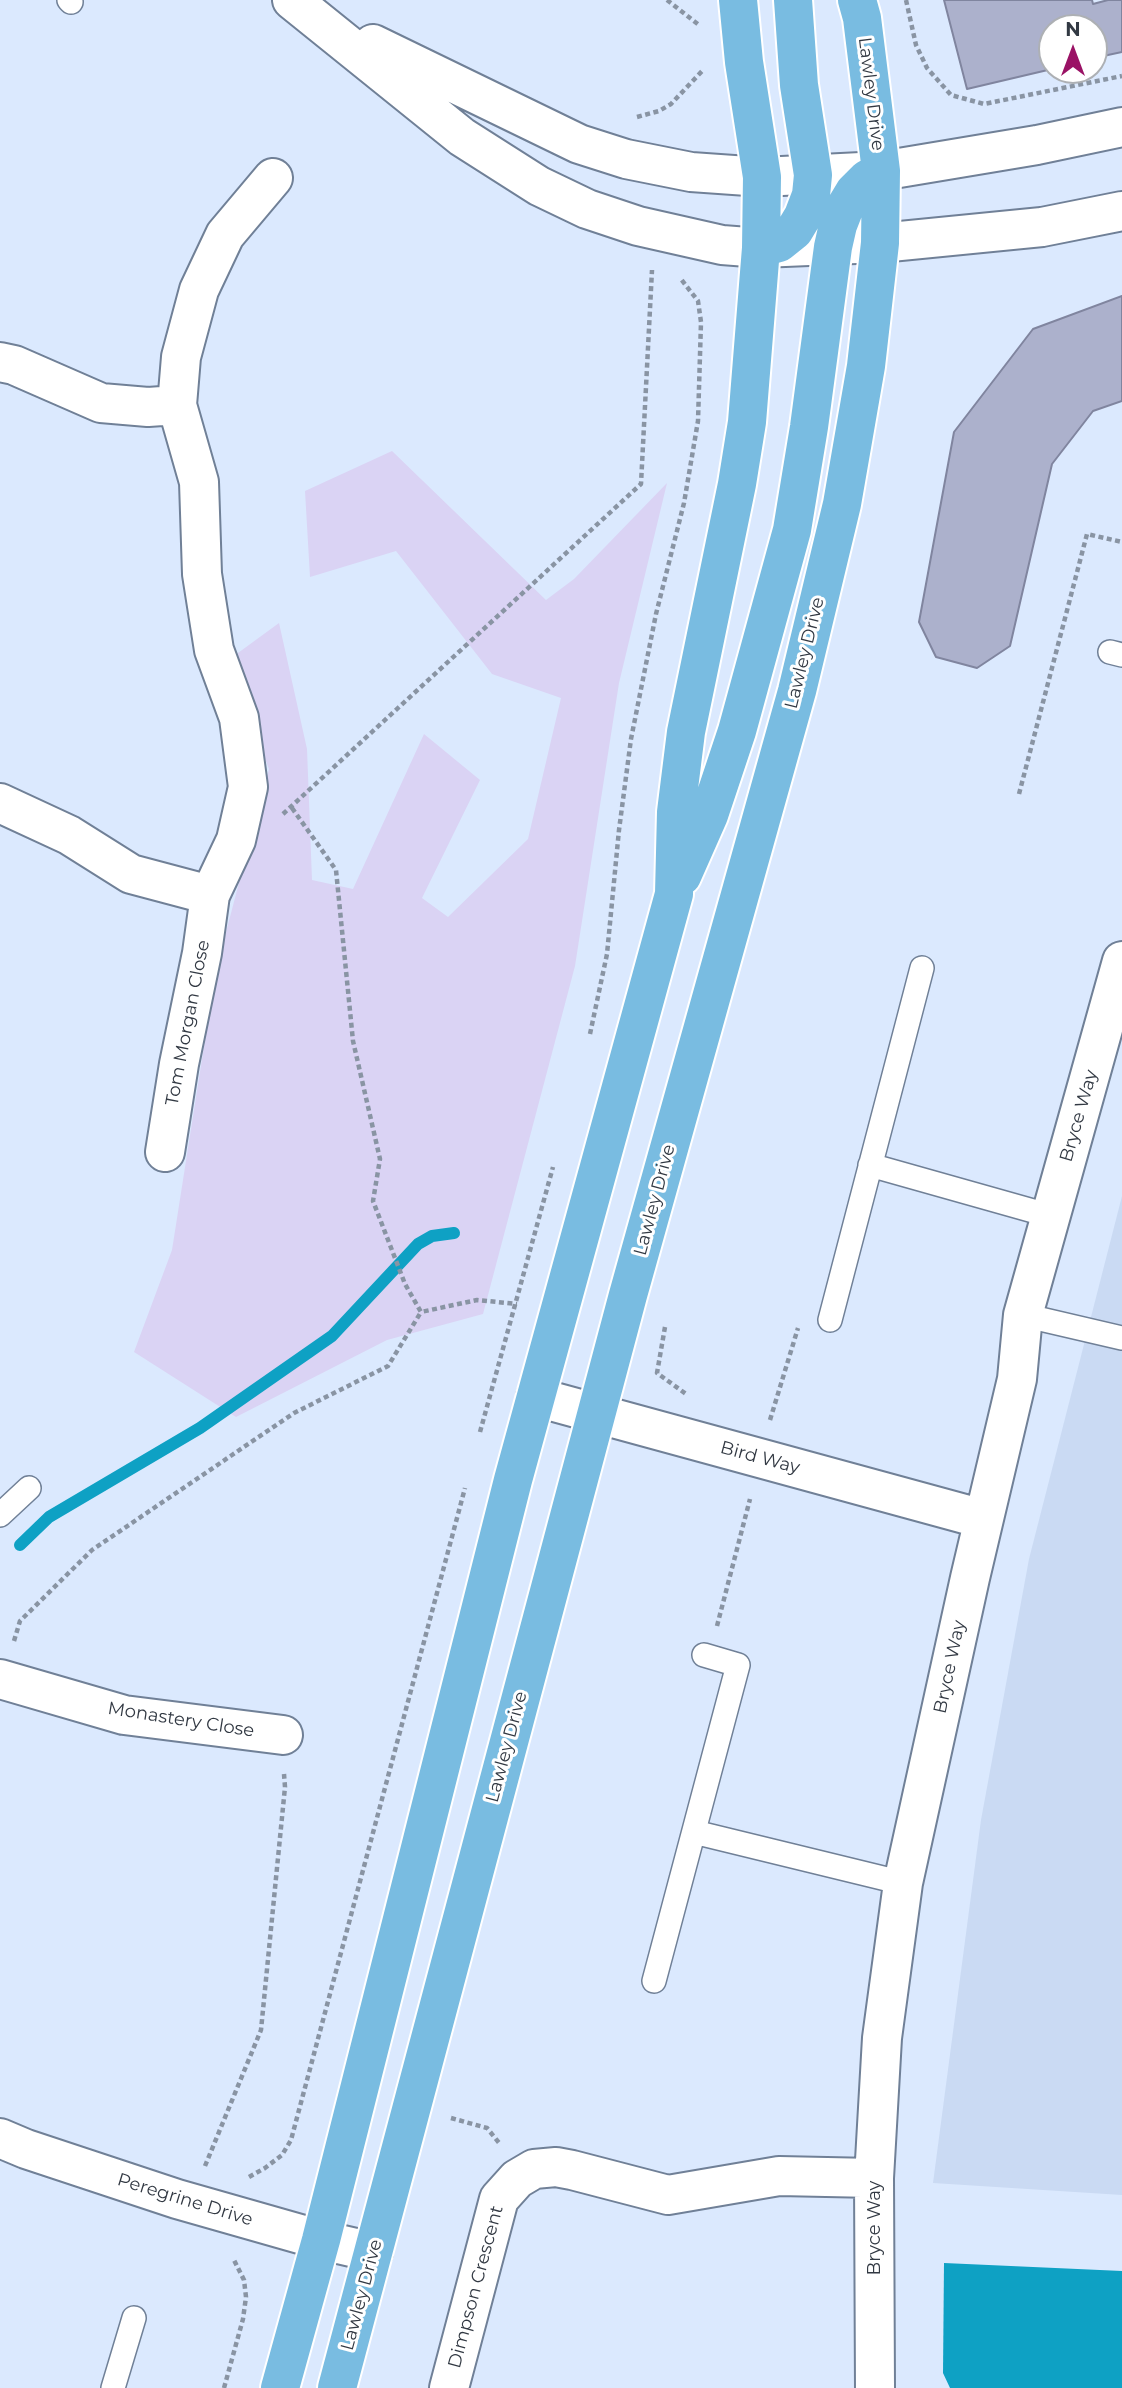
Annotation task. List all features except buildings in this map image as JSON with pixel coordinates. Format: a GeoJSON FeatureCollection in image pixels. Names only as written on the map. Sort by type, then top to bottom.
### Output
{"type":"FeatureCollection","features":[{"type":"Feature","properties":{"kind":"main road"},"geometry":{"type":"LineString","coordinates":[[674,894],[676,812],[686,732],[737,484],[747,422],[761,248],[762,177],[744,62],[738,0]]}},
{"type":"Feature","properties":{"kind":"main road"},"geometry":{"type":"LineString","coordinates":[[761,248],[779,243],[794,231],[811,195],[813,175],[799,85],[793,0]]}},
{"type":"Feature","properties":{"kind":"main road","name":"Lawley Drive"},"geometry":{"type":"LineString","coordinates":[[337,2388],[597,1413],[797,691],[839,517],[866,366],[880,243],[881,171],[862,19],[856,0]]}},
{"type":"Feature","properties":{"kind":"main road"},"geometry":{"type":"LineString","coordinates":[[280,2388],[321,2240],[506,1507],[674,894],[709,815],[737,731],[792,530],[832,247],[845,207],[867,179],[881,171]]}},
{"type":"Feature","properties":{"kind":"street"},"geometry":{"type":"LineString","coordinates":[[302,7],[579,144],[626,159],[691,172],[762,177],[881,171],[1037,145],[1122,127]]}},
{"type":"Feature","properties":{"kind":"street"},"geometry":{"type":"LineString","coordinates":[[302,7],[462,137],[539,186],[587,209],[638,226],[722,245],[761,248],[832,247],[1042,227],[1122,211]]}},
{"type":"Feature","properties":{"kind":"street","name":"Tom Morgan Close"},"geometry":{"type":"LineString","coordinates":[[165,1152],[179,1063],[202,953],[210,895],[236,840],[248,787],[239,718],[214,650],[202,574],[200,482],[177,405],[181,357],[200,290],[225,235],[273,178]]}},
{"type":"Feature","properties":{"kind":"street"},"geometry":{"type":"LineString","coordinates":[[0,362],[101,402],[148,407],[177,405]]}},
{"type":"Feature","properties":{"kind":"street"},"geometry":{"type":"LineString","coordinates":[[0,803],[69,835],[131,874],[210,895]]}},
{"type":"Feature","properties":{"kind":"street","name":"Bryce Way"},"geometry":{"type":"LineString","coordinates":[[875,2388],[874,2178],[882,2038],[903,1883],[1017,1378],[1023,1315],[1122,961]]}},
{"type":"Feature","properties":{"kind":"street","name":"Bird Way"},"geometry":{"type":"LineString","coordinates":[[536,1397],[983,1520]]}},
{"type":"Feature","properties":{"kind":"street","name":"Monastery Close"},"geometry":{"type":"LineString","coordinates":[[1,1680],[124,1715],[282,1735]]}},
{"type":"Feature","properties":{"kind":"street","name":"Peregrine Drive"},"geometry":{"type":"LineString","coordinates":[[0,2138],[26,2150],[194,2204],[373,2252]]}},
{"type":"Feature","properties":{"kind":"street","name":"Dimpson Crescent"},"geometry":{"type":"LineString","coordinates":[[449,2388],[499,2199],[525,2173],[534,2169],[556,2167],[668,2195],[779,2176],[874,2178]]}},
{"type":"Feature","properties":{"kind":"lane"},"geometry":{"type":"LineString","coordinates":[[830,1320],[922,968]]}},
{"type":"Feature","properties":{"kind":"lane"},"geometry":{"type":"LineString","coordinates":[[870,1165],[1051,1216]]}},
{"type":"Feature","properties":{"kind":"lane"},"geometry":{"type":"LineString","coordinates":[[1023,1315],[1122,1338]]}},
{"type":"Feature","properties":{"kind":"lane"},"geometry":{"type":"LineString","coordinates":[[0,1515],[29,1488]]}},
{"type":"Feature","properties":{"kind":"lane"},"geometry":{"type":"LineString","coordinates":[[654,1981],[738,1665],[706,1656]]}},
{"type":"Feature","properties":{"kind":"lane"},"geometry":{"type":"LineString","coordinates":[[694,1832],[903,1883]]}},
{"type":"Feature","properties":{"kind":"lane"},"geometry":{"type":"LineString","coordinates":[[113,2388],[134,2318]]}},
{"type":"Feature","properties":{"kind":"path"},"geometry":{"type":"LineString","coordinates":[[906,0],[916,45],[927,68],[951,95],[984,104],[1122,76]]}},
{"type":"Feature","properties":{"kind":"path"},"geometry":{"type":"LineString","coordinates":[[627,118],[646,116],[671,104],[710,61]]}},
{"type":"Feature","properties":{"kind":"path"},"geometry":{"type":"LineString","coordinates":[[242,817],[279,817],[292,808],[642,484],[653,260]]}},
{"type":"Feature","properties":{"kind":"path"},"geometry":{"type":"LineString","coordinates":[[587,1047],[607,954],[631,739],[656,614],[684,503],[698,421],[701,321],[698,301],[688,285],[672,271]]}},
{"type":"Feature","properties":{"kind":"path"},"geometry":{"type":"LineString","coordinates":[[1019,794],[1087,534],[1122,542]]}},
{"type":"Feature","properties":{"kind":"path"},"geometry":{"type":"LineString","coordinates":[[292,808],[336,870],[353,1041],[380,1159],[373,1201],[405,1284],[421,1312]]}},
{"type":"Feature","properties":{"kind":"path"},"geometry":{"type":"LineString","coordinates":[[477,1445],[554,1164]]}},
{"type":"Feature","properties":{"kind":"path"},"geometry":{"type":"LineString","coordinates":[[1,1680],[20,1621],[92,1550],[294,1413],[388,1366],[421,1312],[477,1300],[515,1304]]}},
{"type":"Feature","properties":{"kind":"path"},"geometry":{"type":"LineString","coordinates":[[767,1431],[803,1312],[830,1320]]}},
{"type":"Feature","properties":{"kind":"path"},"geometry":{"type":"LineString","coordinates":[[666,1320],[657,1373],[691,1397]]}},
{"type":"Feature","properties":{"kind":"path"},"geometry":{"type":"LineString","coordinates":[[250,2175],[282,2155],[291,2140],[466,1485]]}},
{"type":"Feature","properties":{"kind":"path"},"geometry":{"type":"LineString","coordinates":[[706,1656],[750,1499]]}},
{"type":"Feature","properties":{"kind":"path"},"geometry":{"type":"LineString","coordinates":[[194,2204],[205,2164],[261,2030],[285,1787],[282,1735]]}},
{"type":"Feature","properties":{"kind":"path"},"geometry":{"type":"LineString","coordinates":[[224,2388],[243,2319],[246,2297],[239,2266],[228,2252]]}},
{"type":"Feature","properties":{"kind":"shaded area"},"geometry":{"type":"Polygon","coordinates":[[[392,451],[546,600],[574,579],[667,483],[619,683],[575,966],[483,1314],[387,1340],[236,1417],[134,1352],[172,1250],[216,970],[269,769],[227,661],[279,623],[307,749],[312,880],[353,889],[424,734],[480,780],[422,898],[448,917],[528,839],[561,698],[492,674],[396,551],[310,577],[305,491],[392,451]]]}},
{"type":"Feature","properties":{"kind":"shaded area"},"geometry":{"type":"Polygon","coordinates":[[[1122,1196],[1122,2195],[933,2183],[981,1820],[1029,1559],[1122,1196]]]}},
{"type":"Feature","properties":{"kind":"water"},"geometry":{"type":"Polygon","coordinates":[[[944,2263],[1122,2271],[1122,2388],[950,2388],[943,2373],[944,2263]]]}},
{"type":"Feature","properties":{"kind":"waterway"},"geometry":{"type":"LineString","coordinates":[[20,1545],[49,1517],[200,1428],[332,1336],[418,1244],[432,1236],[454,1233]]}}]}
